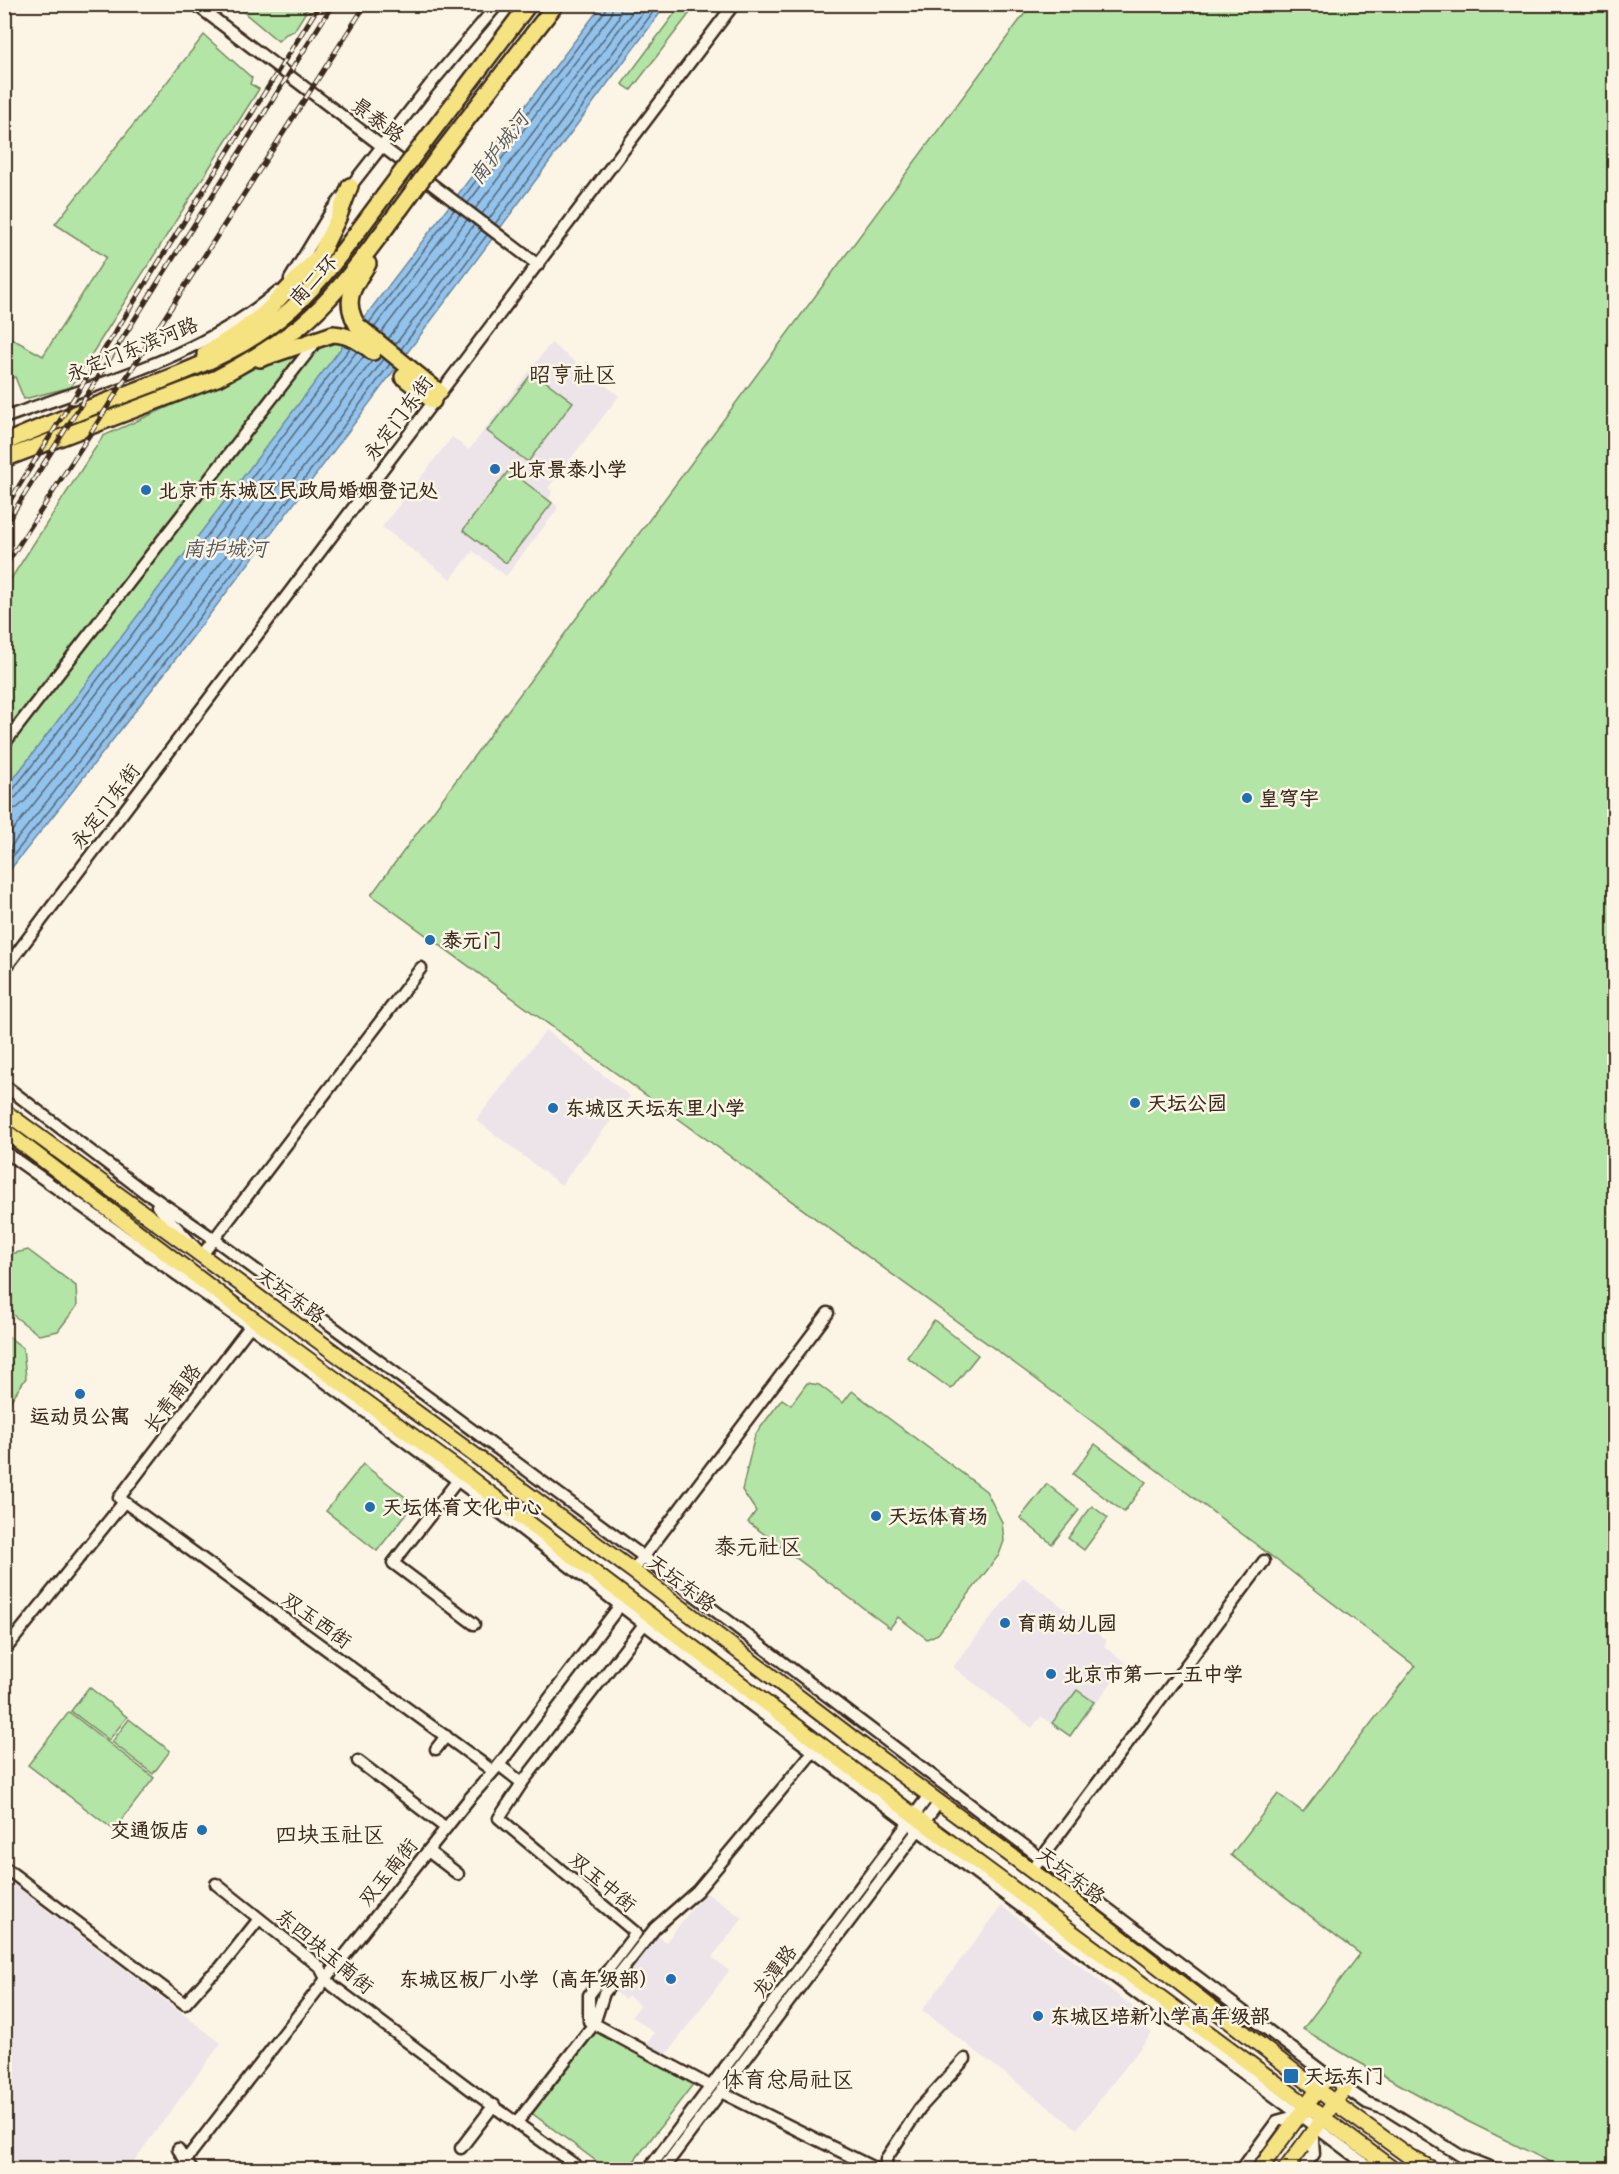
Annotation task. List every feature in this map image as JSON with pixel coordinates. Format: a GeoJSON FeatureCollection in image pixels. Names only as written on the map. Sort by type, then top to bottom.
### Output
{"type":"FeatureCollection","features":[{"type":"Feature","properties":{"kind":"highway","name":"南二环"},"geometry":{"type":"LineString","coordinates":[[4,442],[210,361],[245,343],[290,310],[347,245],[529,4]]}},
{"type":"Feature","properties":{"kind":"highway","name":"南二环"},"geometry":{"type":"LineString","coordinates":[[4,459],[217,378],[245,364],[300,325],[339,287],[556,4]]}},
{"type":"Feature","properties":{"kind":"highway"},"geometry":{"type":"LineString","coordinates":[[167,378],[242,331],[266,312],[296,281],[320,255],[350,186]]}},
{"type":"Feature","properties":{"kind":"highway"},"geometry":{"type":"LineString","coordinates":[[400,209],[368,265],[354,284],[350,297],[351,312],[357,325],[436,397]]}},
{"type":"Feature","properties":{"kind":"highway"},"geometry":{"type":"LineString","coordinates":[[245,364],[327,335],[346,334],[412,377]]}},
{"type":"Feature","properties":{"kind":"main road","name":"天坛东路"},"geometry":{"type":"LineString","coordinates":[[9,1115],[633,1571],[863,1746],[1032,1870],[1335,2103],[1410,2157],[1434,2169]]}},
{"type":"Feature","properties":{"kind":"main road"},"geometry":{"type":"LineString","coordinates":[[5,1131],[204,1280],[252,1323],[460,1477],[916,1823],[1302,2111],[1394,2169]]}},
{"type":"Feature","properties":{"kind":"main road"},"geometry":{"type":"LineString","coordinates":[[1259,2169],[1328,2076]]}},
{"type":"Feature","properties":{"kind":"main road"},"geometry":{"type":"LineString","coordinates":[[1285,2169],[1345,2088]]}},
{"type":"Feature","properties":{"kind":"street","name":"景泰路"},"geometry":{"type":"LineString","coordinates":[[195,4],[538,265]]}},
{"type":"Feature","properties":{"kind":"street"},"geometry":{"type":"LineString","coordinates":[[382,145],[498,4]]}},
{"type":"Feature","properties":{"kind":"street","name":"永定门东街"},"geometry":{"type":"LineString","coordinates":[[4,970],[734,4]]}},
{"type":"Feature","properties":{"kind":"street","name":"永定门东滨河路"},"geometry":{"type":"LineString","coordinates":[[4,418],[159,362],[192,348],[242,319],[273,296],[292,277],[325,220],[382,145]]}},
{"type":"Feature","properties":{"kind":"street"},"geometry":{"type":"LineString","coordinates":[[4,744],[327,335]]}},
{"type":"Feature","properties":{"kind":"street"},"geometry":{"type":"LineString","coordinates":[[143,1190],[202,1255],[421,968]]}},
{"type":"Feature","properties":{"kind":"street"},"geometry":{"type":"LineString","coordinates":[[4,1085],[143,1190],[214,1239],[644,1557],[1328,2076],[1367,2103],[1388,2110],[1461,2156],[1497,2169]]}},
{"type":"Feature","properties":{"kind":"street"},"geometry":{"type":"LineString","coordinates":[[4,1151],[149,1255],[252,1323]]}},
{"type":"Feature","properties":{"kind":"street"},"geometry":{"type":"LineString","coordinates":[[149,1255],[204,1280]]}},
{"type":"Feature","properties":{"kind":"street"},"geometry":{"type":"LineString","coordinates":[[633,1571],[828,1313]]}},
{"type":"Feature","properties":{"kind":"street","name":"长青南路"},"geometry":{"type":"LineString","coordinates":[[4,1651],[121,1500],[252,1323]]}},
{"type":"Feature","properties":{"kind":"street"},"geometry":{"type":"LineString","coordinates":[[460,1477],[393,1563],[474,1624]]}},
{"type":"Feature","properties":{"kind":"street","name":"双玉西街"},"geometry":{"type":"LineString","coordinates":[[121,1500],[446,1736],[496,1768]]}},
{"type":"Feature","properties":{"kind":"street"},"geometry":{"type":"LineString","coordinates":[[1032,1870],[1264,1562]]}},
{"type":"Feature","properties":{"kind":"street","name":"双玉南街"},"geometry":{"type":"LineString","coordinates":[[186,2166],[326,1979],[496,1768],[623,1602]]}},
{"type":"Feature","properties":{"kind":"street"},"geometry":{"type":"LineString","coordinates":[[496,1768],[522,1783],[647,1620]]}},
{"type":"Feature","properties":{"kind":"street"},"geometry":{"type":"LineString","coordinates":[[436,1749],[446,1736]]}},
{"type":"Feature","properties":{"kind":"street"},"geometry":{"type":"LineString","coordinates":[[518,2121],[594,2024],[604,1993],[655,1929],[697,1891],[816,1748]]}},
{"type":"Feature","properties":{"kind":"street"},"geometry":{"type":"LineString","coordinates":[[358,1761],[446,1828]]}},
{"type":"Feature","properties":{"kind":"street","name":"双玉中街"},"geometry":{"type":"LineString","coordinates":[[522,1783],[499,1818],[636,1933],[589,1995],[589,2021],[594,2024]]}},
{"type":"Feature","properties":{"kind":"street","name":"龙潭路"},"geometry":{"type":"LineString","coordinates":[[648,2169],[935,1798]]}},
{"type":"Feature","properties":{"kind":"street","name":"龙潭路"},"geometry":{"type":"LineString","coordinates":[[663,2169],[916,1823]]}},
{"type":"Feature","properties":{"kind":"street"},"geometry":{"type":"LineString","coordinates":[[428,1851],[458,1874]]}},
{"type":"Feature","properties":{"kind":"street","name":"东四块玉南街"},"geometry":{"type":"LineString","coordinates":[[4,1867],[185,2004],[220,1968],[259,1919],[320,1967],[326,1979],[494,2106],[582,2169]]}},
{"type":"Feature","properties":{"kind":"street"},"geometry":{"type":"LineString","coordinates":[[216,1884],[259,1919]]}},
{"type":"Feature","properties":{"kind":"street"},"geometry":{"type":"LineString","coordinates":[[594,2024],[710,2086]]}},
{"type":"Feature","properties":{"kind":"street"},"geometry":{"type":"LineString","coordinates":[[886,2169],[886,2159],[920,2108],[965,2059]]}},
{"type":"Feature","properties":{"kind":"street"},"geometry":{"type":"LineString","coordinates":[[721,2092],[878,2169]]}},
{"type":"Feature","properties":{"kind":"street"},"geometry":{"type":"LineString","coordinates":[[461,2148],[494,2106]]}},
{"type":"Feature","properties":{"kind":"street"},"geometry":{"type":"LineString","coordinates":[[1241,2169],[1277,2121],[1302,2111]]}},
{"type":"Feature","properties":{"kind":"street"},"geometry":{"type":"LineString","coordinates":[[1302,2169],[1314,2154],[1313,2140],[1319,2123],[1373,2169]]}},
{"type":"Feature","properties":{"kind":"street"},"geometry":{"type":"LineString","coordinates":[[178,2149],[186,2166]]}},
{"type":"Feature","properties":{"kind":"shaded area","name":"北京景泰小学"},"geometry":{"type":"Polygon","coordinates":[[[551,343],[619,396],[548,488],[552,491],[549,499],[557,506],[557,510],[506,576],[473,551],[451,579],[382,527],[452,437],[469,450],[551,343]]]}},
{"type":"Feature","properties":{"kind":"shaded area","name":"东城区天坛东里小学"},"geometry":{"type":"Polygon","coordinates":[[[546,1030],[630,1096],[561,1185],[476,1120],[546,1030]]]}},
{"type":"Feature","properties":{"kind":"shaded area","name":"北京市第一一五中学"},"geometry":{"type":"Polygon","coordinates":[[[1023,1577],[1107,1641],[1104,1646],[1126,1663],[1070,1738],[1041,1716],[1032,1728],[953,1667],[1023,1577]]]}},
{"type":"Feature","properties":{"kind":"shaded area"},"geometry":{"type":"Polygon","coordinates":[[[5,1878],[221,2043],[128,2169],[25,2169],[5,2154],[5,1878]]]}},
{"type":"Feature","properties":{"kind":"shaded area","name":"东城区板厂小学（高年级部）"},"geometry":{"type":"Polygon","coordinates":[[[705,1892],[743,1918],[712,1957],[729,1971],[663,2059],[645,2045],[654,2033],[632,2016],[640,2006],[628,1995],[624,1999],[611,1988],[656,1934],[666,1942],[705,1892]]]}},
{"type":"Feature","properties":{"kind":"shaded area","name":"东城区培新小学高年级部"},"geometry":{"type":"Polygon","coordinates":[[[1002,1906],[1153,2022],[1148,2029],[1152,2033],[1077,2129],[922,2010],[1002,1906]]]}},
{"type":"Feature","properties":{"kind":"green space"},"geometry":{"type":"Polygon","coordinates":[[[235,5],[280,7],[281,5],[310,5],[294,31],[278,41],[235,5]]]}},
{"type":"Feature","properties":{"kind":"green space"},"geometry":{"type":"Polygon","coordinates":[[[681,5],[696,5],[631,90],[622,84],[681,5]]]}},
{"type":"Feature","properties":{"kind":"green space","name":"天坛公园"},"geometry":{"type":"Polygon","coordinates":[[[1031,5],[1614,5],[1614,2169],[1560,2167],[1465,2120],[1303,2029],[1360,1954],[1231,1855],[1278,1794],[1303,1812],[1415,1666],[1025,1371],[371,895],[1031,5]]]}},
{"type":"Feature","properties":{"kind":"green space"},"geometry":{"type":"Polygon","coordinates":[[[204,35],[252,78],[250,84],[259,89],[71,387],[24,399],[15,377],[5,380],[5,338],[9,337],[43,356],[106,257],[55,224],[204,35]]]}},
{"type":"Feature","properties":{"kind":"green space"},"geometry":{"type":"Polygon","coordinates":[[[346,343],[5,790],[5,588],[103,436],[307,345],[346,343]]]}},
{"type":"Feature","properties":{"kind":"green space"},"geometry":{"type":"Polygon","coordinates":[[[533,372],[573,402],[528,462],[487,431],[533,372]]]}},
{"type":"Feature","properties":{"kind":"green space"},"geometry":{"type":"Polygon","coordinates":[[[509,470],[552,503],[506,563],[463,530],[509,470]]]}},
{"type":"Feature","properties":{"kind":"green space"},"geometry":{"type":"Polygon","coordinates":[[[28,1250],[76,1286],[77,1306],[58,1331],[39,1335],[5,1309],[5,1263],[11,1254],[28,1250]]]}},
{"type":"Feature","properties":{"kind":"green space"},"geometry":{"type":"Polygon","coordinates":[[[934,1320],[978,1355],[951,1389],[907,1357],[934,1320]]]}},
{"type":"Feature","properties":{"kind":"green space"},"geometry":{"type":"Polygon","coordinates":[[[5,1334],[23,1348],[26,1378],[5,1409],[5,1334]]]}},
{"type":"Feature","properties":{"kind":"green space","name":"天坛体育场"},"geometry":{"type":"Polygon","coordinates":[[[807,1383],[819,1385],[843,1403],[852,1391],[986,1491],[1002,1522],[1004,1541],[999,1555],[938,1634],[927,1639],[898,1617],[890,1628],[748,1522],[756,1511],[742,1490],[755,1435],[782,1399],[791,1405],[807,1383]]]}},
{"type":"Feature","properties":{"kind":"green space"},"geometry":{"type":"Polygon","coordinates":[[[1095,1444],[1146,1482],[1124,1512],[1073,1474],[1095,1444]]]}},
{"type":"Feature","properties":{"kind":"green space","name":"天坛体育文化中心"},"geometry":{"type":"Polygon","coordinates":[[[363,1464],[414,1504],[377,1551],[326,1511],[363,1464]]]}},
{"type":"Feature","properties":{"kind":"green space"},"geometry":{"type":"Polygon","coordinates":[[[1047,1484],[1079,1510],[1052,1544],[1020,1518],[1047,1484]]]}},
{"type":"Feature","properties":{"kind":"green space"},"geometry":{"type":"Polygon","coordinates":[[[1092,1506],[1108,1518],[1084,1550],[1068,1538],[1092,1506]]]}},
{"type":"Feature","properties":{"kind":"green space"},"geometry":{"type":"Polygon","coordinates":[[[89,1687],[127,1717],[109,1740],[71,1711],[89,1687]]]}},
{"type":"Feature","properties":{"kind":"green space"},"geometry":{"type":"Polygon","coordinates":[[[1077,1690],[1094,1702],[1070,1736],[1052,1723],[1077,1690]]]}},
{"type":"Feature","properties":{"kind":"green space"},"geometry":{"type":"Polygon","coordinates":[[[69,1712],[154,1778],[114,1830],[28,1765],[69,1712]]]}},
{"type":"Feature","properties":{"kind":"green space"},"geometry":{"type":"Polygon","coordinates":[[[129,1719],[170,1751],[153,1774],[112,1742],[129,1719]]]}},
{"type":"Feature","properties":{"kind":"green space"},"geometry":{"type":"Polygon","coordinates":[[[597,2031],[694,2083],[628,2169],[607,2169],[529,2111],[591,2034],[597,2031]]]}},
{"type":"Feature","properties":{"kind":"water","name":"南护城河"},"geometry":{"type":"Polygon","coordinates":[[[602,5],[666,5],[257,553],[5,876],[5,790],[602,5]]]}},
{"type":"Feature","properties":{"kind":"railway"},"geometry":{"type":"LineString","coordinates":[[4,510],[320,4]]}},
{"type":"Feature","properties":{"kind":"railway"},"geometry":{"type":"LineString","coordinates":[[4,527],[333,4]]}},
{"type":"Feature","properties":{"kind":"railway"},"geometry":{"type":"LineString","coordinates":[[4,568],[366,4]]}},
{"type":"Feature","properties":{"kind":"place","name":"北京景泰小学"},"geometry":{"type":"Point","coordinates":[495,469]}},
{"type":"Feature","properties":{"kind":"place","name":"北京市东城区民政局婚姻登记处"},"geometry":{"type":"Point","coordinates":[146,490]}},
{"type":"Feature","properties":{"kind":"place","name":"皇穹宇"},"geometry":{"type":"Point","coordinates":[1247,798]}},
{"type":"Feature","properties":{"kind":"place","name":"泰元门"},"geometry":{"type":"Point","coordinates":[430,940]}},
{"type":"Feature","properties":{"kind":"place","name":"天坛公园"},"geometry":{"type":"Point","coordinates":[1135,1103]}},
{"type":"Feature","properties":{"kind":"place","name":"东城区天坛东里小学"},"geometry":{"type":"Point","coordinates":[553,1108]}},
{"type":"Feature","properties":{"kind":"place","name":"运动员公寓"},"geometry":{"type":"Point","coordinates":[80,1394]}},
{"type":"Feature","properties":{"kind":"place","name":"天坛体育文化中心"},"geometry":{"type":"Point","coordinates":[370,1507]}},
{"type":"Feature","properties":{"kind":"place","name":"天坛体育场"},"geometry":{"type":"Point","coordinates":[876,1516]}},
{"type":"Feature","properties":{"kind":"place","name":"育萌幼儿园"},"geometry":{"type":"Point","coordinates":[1005,1623]}},
{"type":"Feature","properties":{"kind":"place","name":"北京市第一一五中学"},"geometry":{"type":"Point","coordinates":[1051,1674]}},
{"type":"Feature","properties":{"kind":"place","name":"交通饭店"},"geometry":{"type":"Point","coordinates":[202,1830]}},
{"type":"Feature","properties":{"kind":"place","name":"东城区板厂小学（高年级部）"},"geometry":{"type":"Point","coordinates":[671,1979]}},
{"type":"Feature","properties":{"kind":"place","name":"东城区培新小学高年级部"},"geometry":{"type":"Point","coordinates":[1038,2016]}},
{"type":"Feature","properties":{"kind":"place","name":"天坛东门"},"geometry":{"type":"Point","coordinates":[1291,2076]}},
{"type":"Feature","properties":{"kind":"district","name":"昭亨社区"},"geometry":{"type":"Point","coordinates":[573,374]}},
{"type":"Feature","properties":{"kind":"district","name":"泰元社区"},"geometry":{"type":"Point","coordinates":[758,1546]}},
{"type":"Feature","properties":{"kind":"district","name":"四块玉社区"},"geometry":{"type":"Point","coordinates":[330,1834]}},
{"type":"Feature","properties":{"kind":"district","name":"体育总局社区"},"geometry":{"type":"Point","coordinates":[788,2079]}}]}
